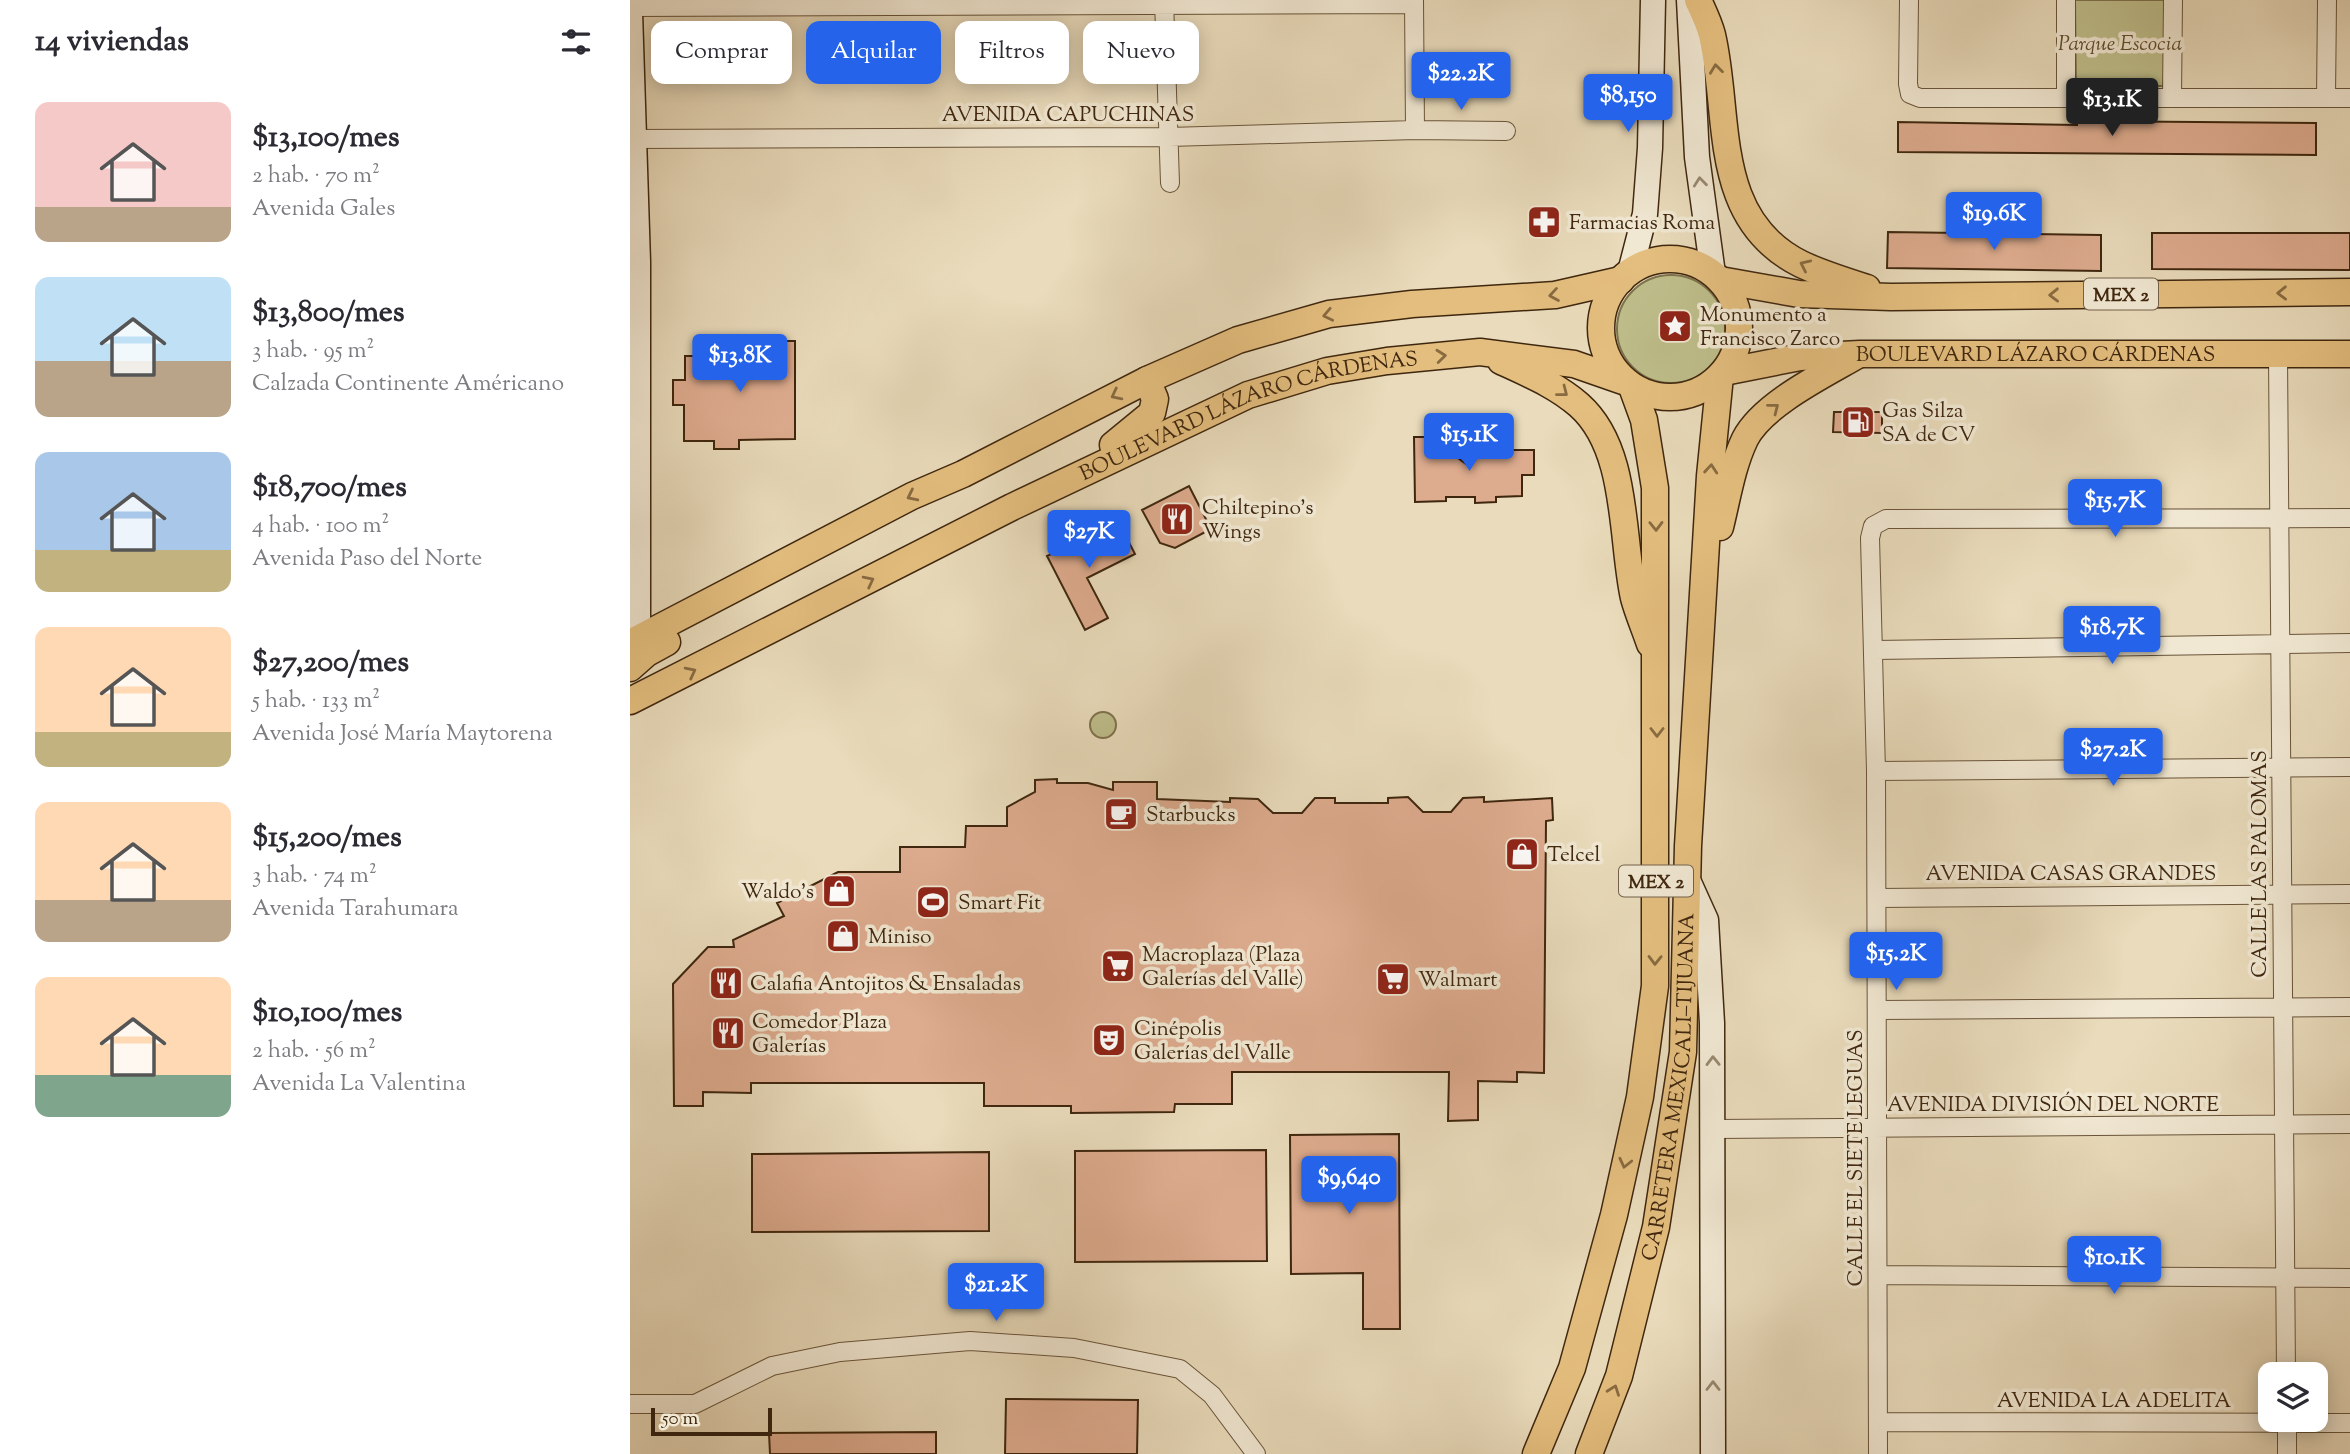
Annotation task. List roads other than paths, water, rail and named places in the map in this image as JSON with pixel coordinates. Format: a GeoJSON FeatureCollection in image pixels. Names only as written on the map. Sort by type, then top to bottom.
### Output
{"type":"FeatureCollection","features":[{"type":"Feature","properties":{"kind":"main road"},"geometry":{"type":"LineString","coordinates":[[1698,0],[1712,35],[1729,170],[1745,211],[1769,242],[1800,264],[1891,297]]}},
{"type":"Feature","properties":{"kind":"main road","name":"MEX 2"},"geometry":{"type":"LineString","coordinates":[[1628,384],[1606,356],[1601,324],[1607,300],[1625,276],[1646,264],[1672,260],[1698,265],[1716,277],[1799,294],[1891,297],[2350,292]]}},
{"type":"Feature","properties":{"kind":"main road"},"geometry":{"type":"LineString","coordinates":[[634,641],[912,496],[963,474],[1147,380],[1238,340],[1329,314],[1412,304],[1556,295],[1625,276]]}},
{"type":"Feature","properties":{"kind":"main road"},"geometry":{"type":"LineString","coordinates":[[1628,384],[1650,395],[1679,397],[1706,388],[1722,374],[1736,351],[1740,332],[1738,313],[1731,295],[1716,277]]}},
{"type":"Feature","properties":{"kind":"main road"},"geometry":{"type":"LineString","coordinates":[[1480,352],[1553,385],[1582,407],[1601,436],[1616,474],[1634,598],[1657,664]]}},
{"type":"Feature","properties":{"kind":"main road","name":"BOULEVARD LÁZARO CÁRDENAS"},"geometry":{"type":"LineString","coordinates":[[630,701],[1172,428],[1261,391],[1327,371],[1387,361],[1480,352],[1574,364],[1628,384]]}},
{"type":"Feature","properties":{"kind":"main road","name":"MEX 2"},"geometry":{"type":"LineString","coordinates":[[1706,582],[1729,488],[1745,438],[1763,417],[1783,401],[1860,354]]}},
{"type":"Feature","properties":{"kind":"main road","name":"BOULEVARD LÁZARO CÁRDENAS"},"geometry":{"type":"LineString","coordinates":[[1722,374],[1800,356],[1860,354],[2350,354]]}},
{"type":"Feature","properties":{"kind":"main road"},"geometry":{"type":"LineString","coordinates":[[1706,582],[1710,476],[1722,374]]}},
{"type":"Feature","properties":{"kind":"main road"},"geometry":{"type":"LineString","coordinates":[[1092,470],[1110,448],[1152,413],[1155,399],[1147,380]]}},
{"type":"Feature","properties":{"kind":"main road","name":"CARRETERA MEXICALI–TIJUANA"},"geometry":{"type":"LineString","coordinates":[[1536,1454],[1572,1368],[1614,1215],[1640,1097],[1655,986],[1655,488],[1644,420],[1628,384]]}},
{"type":"Feature","properties":{"kind":"main road"},"geometry":{"type":"LineString","coordinates":[[630,668],[647,653],[759,593],[776,569]]}},
{"type":"Feature","properties":{"kind":"main road","name":"CARRETERA MEXICALI–TIJUANA"},"geometry":{"type":"LineString","coordinates":[[1594,1450],[1626,1349],[1656,1227],[1673,1130],[1683,1052],[1687,979],[1688,846],[1706,582]]}},
{"type":"Feature","properties":{"kind":"main road"},"geometry":{"type":"LineString","coordinates":[[1657,774],[1667,774],[1676,781],[1688,846]]}},
{"type":"Feature","properties":{"kind":"street"},"geometry":{"type":"LineString","coordinates":[[1625,276],[1644,214],[1650,148],[1653,0]]}},
{"type":"Feature","properties":{"kind":"street"},"geometry":{"type":"LineString","coordinates":[[1689,0],[1697,157],[1716,277]]}},
{"type":"Feature","properties":{"kind":"street"},"geometry":{"type":"LineString","coordinates":[[1909,0],[1910,94],[1920,98],[2350,99]]}},
{"type":"Feature","properties":{"kind":"street"},"geometry":{"type":"LineString","coordinates":[[2066,0],[2066,97]]}},
{"type":"Feature","properties":{"kind":"street"},"geometry":{"type":"LineString","coordinates":[[2172,97],[2173,0]]}},
{"type":"Feature","properties":{"kind":"street"},"geometry":{"type":"LineString","coordinates":[[2326,98],[2327,0]]}},
{"type":"Feature","properties":{"kind":"street"},"geometry":{"type":"LineString","coordinates":[[630,7],[1414,2],[1415,130]]}},
{"type":"Feature","properties":{"kind":"street"},"geometry":{"type":"LineString","coordinates":[[1164,3],[1170,183]]}},
{"type":"Feature","properties":{"kind":"street"},"geometry":{"type":"LineString","coordinates":[[630,12],[634,262],[634,641]]}},
{"type":"Feature","properties":{"kind":"street","name":"AVENIDA CAPUCHINAS"},"geometry":{"type":"LineString","coordinates":[[632,139],[1169,137],[1415,130],[1506,131]]}},
{"type":"Feature","properties":{"kind":"street","name":"CALLE LAS PALOMAS"},"geometry":{"type":"LineString","coordinates":[[2278,355],[2286,1362]]}},
{"type":"Feature","properties":{"kind":"street"},"geometry":{"type":"LineString","coordinates":[[2281,519],[2350,518]]}},
{"type":"Feature","properties":{"kind":"street","name":"CALLE EL SIETE LEGUAS"},"geometry":{"type":"LineString","coordinates":[[1878,1454],[1875,650],[1870,538],[1873,526],[1886,519],[2281,519]]}},
{"type":"Feature","properties":{"kind":"street"},"geometry":{"type":"LineString","coordinates":[[1875,650],[2350,643]]}},
{"type":"Feature","properties":{"kind":"street"},"geometry":{"type":"LineString","coordinates":[[1876,771],[2350,768]]}},
{"type":"Feature","properties":{"kind":"street"},"geometry":{"type":"LineString","coordinates":[[1687,877],[1706,920],[1714,1129],[1713,1454]]}},
{"type":"Feature","properties":{"kind":"street","name":"AVENIDA CASAS GRANDES"},"geometry":{"type":"LineString","coordinates":[[1877,898],[2350,894]]}},
{"type":"Feature","properties":{"kind":"street"},"geometry":{"type":"LineString","coordinates":[[1877,1010],[2350,1007]]}},
{"type":"Feature","properties":{"kind":"street","name":"AVENIDA DIVISIÓN DEL NORTE"},"geometry":{"type":"LineString","coordinates":[[1714,1129],[2350,1124]]}},
{"type":"Feature","properties":{"kind":"street"},"geometry":{"type":"LineString","coordinates":[[1879,1276],[2350,1278]]}},
{"type":"Feature","properties":{"kind":"street"},"geometry":{"type":"LineString","coordinates":[[630,1404],[695,1404],[772,1366],[840,1352],[970,1341],[1074,1348],[1180,1369],[1212,1395],[1255,1454]]}},
{"type":"Feature","properties":{"kind":"street","name":"AVENIDA LA ADELITA"},"geometry":{"type":"LineString","coordinates":[[1878,1422],[2258,1421]]}},
{"type":"Feature","properties":{"kind":"street","name":"AVENIDA LA ADELITA"},"geometry":{"type":"LineString","coordinates":[[2328,1422],[2350,1423]]}},
{"type":"Feature","properties":{"kind":"street"},"geometry":{"type":"LineString","coordinates":[[2287,1432],[2287,1454]]}},
{"type":"Feature","properties":{"kind":"place","name":"Farmacias Roma"},"geometry":{"type":"Point","coordinates":[1544,222]}},
{"type":"Feature","properties":{"kind":"place","name":"Monumento a Francisco Zarco"},"geometry":{"type":"Point","coordinates":[1675,326]}},
{"type":"Feature","properties":{"kind":"place","name":"Gas Silza SA de CV"},"geometry":{"type":"Point","coordinates":[1858,422]}},
{"type":"Feature","properties":{"kind":"place","name":"Chiltepino's Wings"},"geometry":{"type":"Point","coordinates":[1177,519]}},
{"type":"Feature","properties":{"kind":"place","name":"Starbucks"},"geometry":{"type":"Point","coordinates":[1121,814]}},
{"type":"Feature","properties":{"kind":"place","name":"Telcel"},"geometry":{"type":"Point","coordinates":[1522,854]}},
{"type":"Feature","properties":{"kind":"place","name":"Waldo's"},"geometry":{"type":"Point","coordinates":[839,891]}},
{"type":"Feature","properties":{"kind":"place","name":"Smart Fit"},"geometry":{"type":"Point","coordinates":[933,902]}},
{"type":"Feature","properties":{"kind":"place","name":"Miniso"},"geometry":{"type":"Point","coordinates":[843,936]}},
{"type":"Feature","properties":{"kind":"place","name":"Macroplaza (Plaza Galerías del Valle)"},"geometry":{"type":"Point","coordinates":[1118,966]}},
{"type":"Feature","properties":{"kind":"place","name":"Walmart"},"geometry":{"type":"Point","coordinates":[1393,979]}},
{"type":"Feature","properties":{"kind":"place","name":"Calafia Antojitos & Ensaladas"},"geometry":{"type":"Point","coordinates":[726,983]}},
{"type":"Feature","properties":{"kind":"place","name":"Comedor Plaza Galerías"},"geometry":{"type":"Point","coordinates":[728,1033]}},
{"type":"Feature","properties":{"kind":"place","name":"Cinépolis Galerías del Valle"},"geometry":{"type":"Point","coordinates":[1109,1040]}},
{"type":"Feature","properties":{"kind":"park label","name":"Parque Escocia"},"geometry":{"type":"Point","coordinates":[2120,43]}}]}
